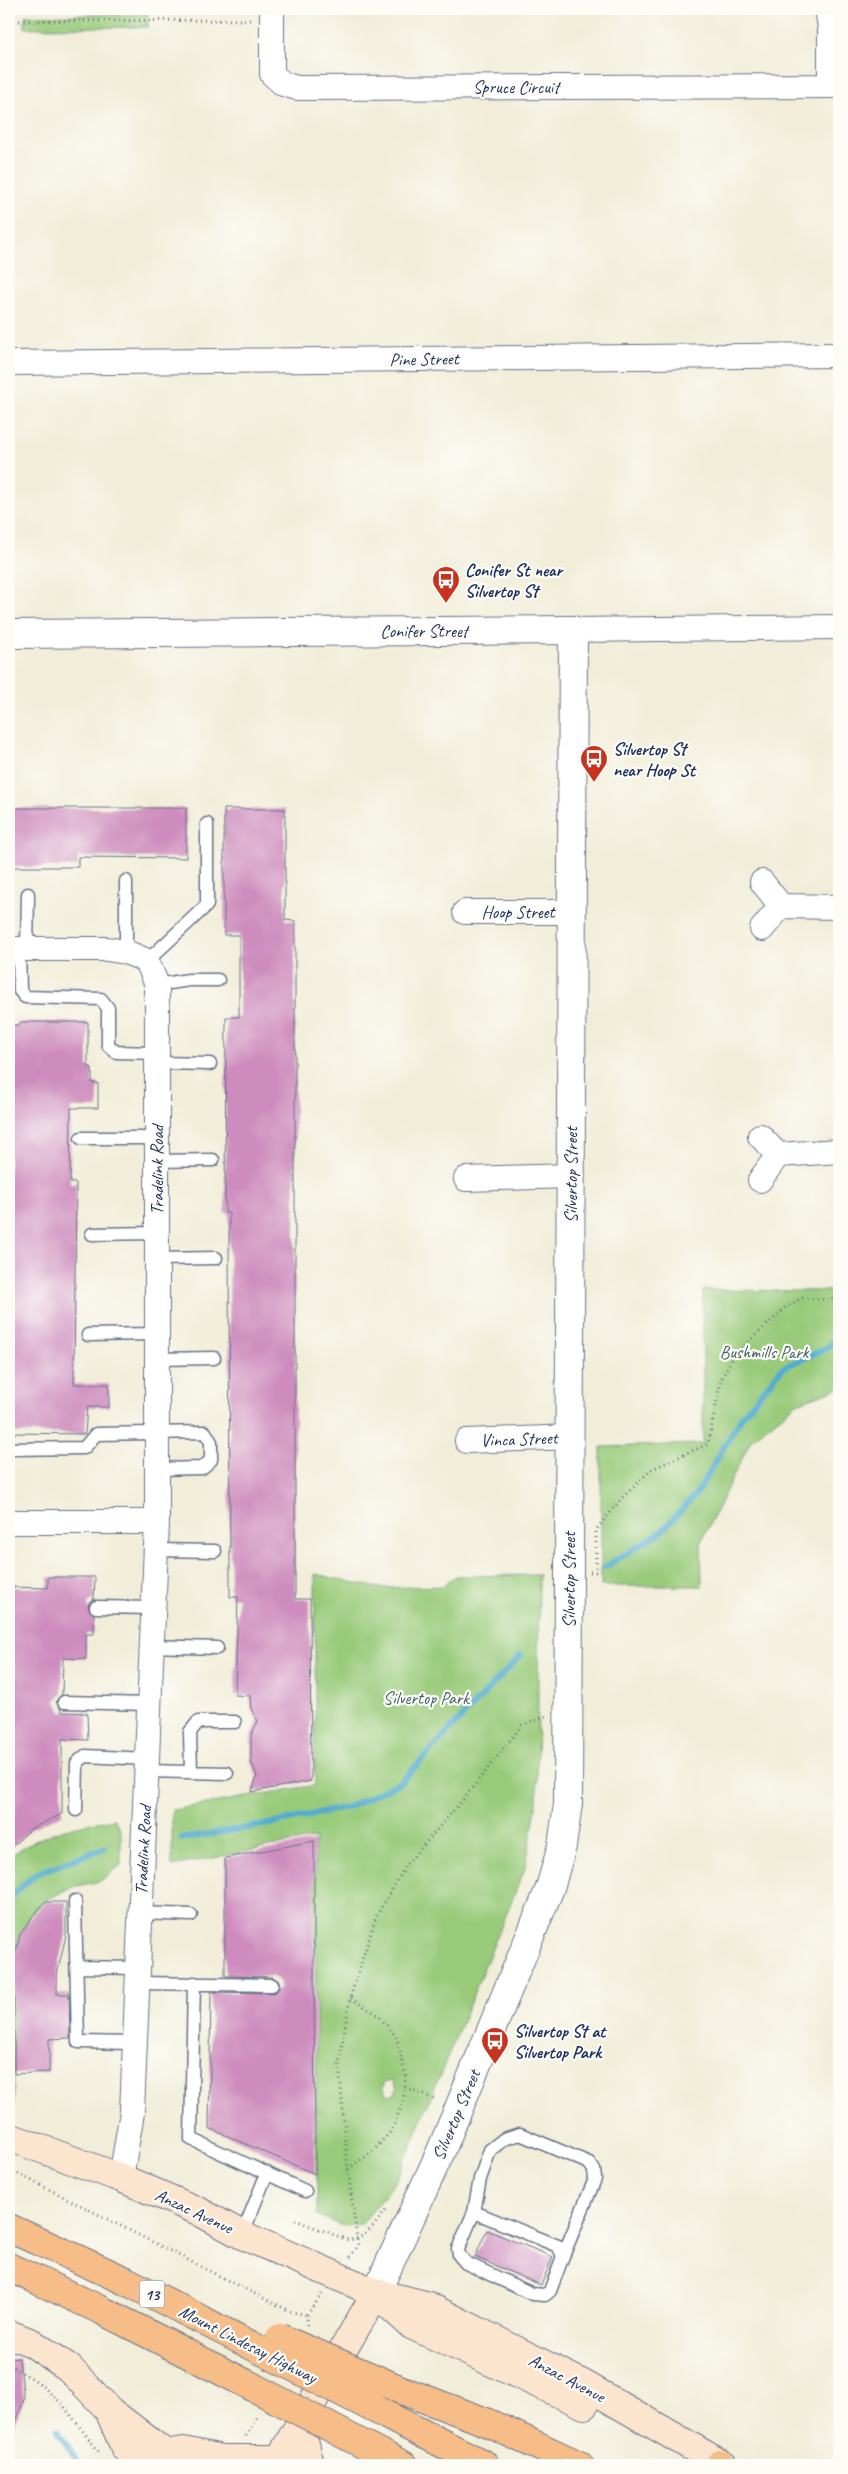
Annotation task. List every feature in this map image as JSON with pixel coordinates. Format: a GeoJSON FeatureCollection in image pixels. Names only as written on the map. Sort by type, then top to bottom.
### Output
{"type":"FeatureCollection","features":[{"type":"Feature","properties":{"kind":"highway","name":"Mount Lindesay Highway"},"geometry":{"type":"LineString","coordinates":[[9,2228],[80,2259],[224,2331],[275,2347],[390,2417],[484,2465]]}},
{"type":"Feature","properties":{"kind":"highway","name":"Mount Lindesay Highway"},"geometry":{"type":"LineString","coordinates":[[9,2267],[103,2310],[251,2386],[378,2457],[403,2465]]}},
{"type":"Feature","properties":{"kind":"highway"},"geometry":{"type":"LineString","coordinates":[[275,2347],[404,2391],[486,2422],[580,2465]]}},
{"type":"Feature","properties":{"kind":"main road","name":"Anzac Avenue"},"geometry":{"type":"LineString","coordinates":[[9,2136],[121,2178],[198,2211],[242,2235],[376,2293],[434,2309],[585,2385],[722,2465]]}},
{"type":"Feature","properties":{"kind":"main road","name":"Anzac Avenue"},"geometry":{"type":"LineString","coordinates":[[376,2293],[411,2325],[598,2412],[684,2465]]}},
{"type":"Feature","properties":{"kind":"main road","name":"Silvertop Street"},"geometry":{"type":"LineString","coordinates":[[277,2462],[376,2293]]}},
{"type":"Feature","properties":{"kind":"main road"},"geometry":{"type":"LineString","coordinates":[[9,2334],[32,2343],[69,2368],[162,2461],[183,2451],[222,2459],[277,2462]]}},
{"type":"Feature","properties":{"kind":"main road"},"geometry":{"type":"LineString","coordinates":[[300,2423],[310,2465]]}},
{"type":"Feature","properties":{"kind":"street","name":"Spruce Circuit"},"geometry":{"type":"LineString","coordinates":[[272,14],[272,74],[283,84],[297,88],[835,86],[827,9]]}},
{"type":"Feature","properties":{"kind":"street","name":"Pine Street"},"geometry":{"type":"LineString","coordinates":[[9,363],[839,355]]}},
{"type":"Feature","properties":{"kind":"street","name":"Conifer Street"},"geometry":{"type":"LineString","coordinates":[[9,634],[839,627]]}},
{"type":"Feature","properties":{"kind":"street","name":"Silvertop Street"},"geometry":{"type":"LineString","coordinates":[[376,2293],[442,2151],[550,1888],[562,1846],[568,1804],[573,630]]}},
{"type":"Feature","properties":{"kind":"street"},"geometry":{"type":"LineString","coordinates":[[762,882],[782,906],[839,907]]}},
{"type":"Feature","properties":{"kind":"street"},"geometry":{"type":"LineString","coordinates":[[762,929],[782,906]]}},
{"type":"Feature","properties":{"kind":"street","name":"Hoop Street"},"geometry":{"type":"LineString","coordinates":[[465,912],[572,912]]}},
{"type":"Feature","properties":{"kind":"street"},"geometry":{"type":"LineString","coordinates":[[18,949],[107,949],[137,957]]}},
{"type":"Feature","properties":{"kind":"street","name":"Tradelink Road"},"geometry":{"type":"LineString","coordinates":[[121,2178],[132,2112],[157,1522],[157,985],[137,957]]}},
{"type":"Feature","properties":{"kind":"street"},"geometry":{"type":"LineString","coordinates":[[760,1136],[778,1155]]}},
{"type":"Feature","properties":{"kind":"street"},"geometry":{"type":"LineString","coordinates":[[778,1155],[839,1151]]}},
{"type":"Feature","properties":{"kind":"street"},"geometry":{"type":"LineString","coordinates":[[760,1180],[778,1155]]}},
{"type":"Feature","properties":{"kind":"street"},"geometry":{"type":"LineString","coordinates":[[466,1178],[571,1176]]}},
{"type":"Feature","properties":{"kind":"street","name":"Vinca Street"},"geometry":{"type":"LineString","coordinates":[[467,1441],[570,1437]]}},
{"type":"Feature","properties":{"kind":"street"},"geometry":{"type":"LineString","coordinates":[[9,1522],[157,1522]]}},
{"type":"Feature","properties":{"kind":"lane"},"geometry":{"type":"LineString","coordinates":[[126,881],[137,957],[207,905],[207,824]]}},
{"type":"Feature","properties":{"kind":"lane"},"geometry":{"type":"LineString","coordinates":[[28,894],[18,949],[20,991],[25,997],[101,999],[108,1008],[108,1045],[116,1052],[210,1064]]}},
{"type":"Feature","properties":{"kind":"lane"},"geometry":{"type":"LineString","coordinates":[[157,985],[189,980],[218,980]]}},
{"type":"Feature","properties":{"kind":"lane"},"geometry":{"type":"LineString","coordinates":[[81,1138],[157,1149],[213,1160]]}},
{"type":"Feature","properties":{"kind":"lane"},"geometry":{"type":"LineString","coordinates":[[92,1234],[156,1233]]}},
{"type":"Feature","properties":{"kind":"lane"},"geometry":{"type":"LineString","coordinates":[[157,1259],[216,1258]]}},
{"type":"Feature","properties":{"kind":"lane"},"geometry":{"type":"LineString","coordinates":[[88,1335],[157,1334]]}},
{"type":"Feature","properties":{"kind":"lane"},"geometry":{"type":"LineString","coordinates":[[157,1359],[214,1358]]}},
{"type":"Feature","properties":{"kind":"lane"},"geometry":{"type":"LineString","coordinates":[[9,1449],[84,1448],[96,1434],[205,1432],[211,1442],[211,1460],[202,1468],[157,1469]]}},
{"type":"Feature","properties":{"kind":"lane"},"geometry":{"type":"LineString","coordinates":[[156,1550],[214,1551]]}},
{"type":"Feature","properties":{"kind":"lane"},"geometry":{"type":"LineString","coordinates":[[96,1608],[153,1608]]}},
{"type":"Feature","properties":{"kind":"lane"},"geometry":{"type":"LineString","coordinates":[[151,1646],[217,1648]]}},
{"type":"Feature","properties":{"kind":"lane"},"geometry":{"type":"LineString","coordinates":[[64,1702],[149,1704]]}},
{"type":"Feature","properties":{"kind":"lane"},"geometry":{"type":"LineString","coordinates":[[191,1772],[190,1732],[198,1722],[235,1722]]}},
{"type":"Feature","properties":{"kind":"lane"},"geometry":{"type":"LineString","coordinates":[[76,1810],[77,1763],[85,1756],[191,1772],[227,1773]]}},
{"type":"Feature","properties":{"kind":"lane"},"geometry":{"type":"LineString","coordinates":[[75,1901],[78,2042],[134,2043]]}},
{"type":"Feature","properties":{"kind":"lane"},"geometry":{"type":"LineString","coordinates":[[140,1912],[191,1915]]}},
{"type":"Feature","properties":{"kind":"lane"},"geometry":{"type":"LineString","coordinates":[[77,1967],[194,1984],[272,1984]]}},
{"type":"Feature","properties":{"kind":"lane"},"geometry":{"type":"LineString","coordinates":[[194,1984],[191,2139],[305,2191]]}},
{"type":"Feature","properties":{"kind":"lane"},"geometry":{"type":"LineString","coordinates":[[520,2134],[589,2163],[594,2170],[595,2179],[550,2291],[540,2296],[466,2263],[459,2256],[458,2249],[474,2212],[480,2179],[490,2150],[504,2139],[520,2134]]}},
{"type":"Feature","properties":{"kind":"lane"},"geometry":{"type":"LineString","coordinates":[[242,2235],[267,2173]]}},
{"type":"Feature","properties":{"kind":"lane"},"geometry":{"type":"LineString","coordinates":[[474,2212],[558,2246],[563,2256]]}},
{"type":"Feature","properties":{"kind":"path"},"geometry":{"type":"LineString","coordinates":[[9,21],[272,14]]}},
{"type":"Feature","properties":{"kind":"path"},"geometry":{"type":"LineString","coordinates":[[569,1575],[596,1572],[596,1530],[620,1500],[652,1469],[708,1444],[721,1380],[733,1356],[785,1308],[801,1298],[829,1300],[836,1297],[839,1291]]}},
{"type":"Feature","properties":{"kind":"path"},"geometry":{"type":"LineString","coordinates":[[547,1707],[547,1725]]}},
{"type":"Feature","properties":{"kind":"path"},"geometry":{"type":"LineString","coordinates":[[358,2246],[348,2169],[339,2064],[350,1998],[376,1917],[407,1864],[462,1801],[522,1725],[547,1716]]}},
{"type":"Feature","properties":{"kind":"path"},"geometry":{"type":"LineString","coordinates":[[348,2169],[372,2152],[392,2130],[403,2102],[406,2076],[396,2036],[378,2015],[350,1998]]}},
{"type":"Feature","properties":{"kind":"path"},"geometry":{"type":"LineString","coordinates":[[404,2087],[437,2101]]}},
{"type":"Feature","properties":{"kind":"path"},"geometry":{"type":"LineString","coordinates":[[434,2110],[441,2092]]}},
{"type":"Feature","properties":{"kind":"path"},"geometry":{"type":"LineString","coordinates":[[9,2169],[292,2312],[307,2315]]}},
{"type":"Feature","properties":{"kind":"path"},"geometry":{"type":"LineString","coordinates":[[295,2220],[348,2240],[357,2240],[367,2233],[390,2205]]}},
{"type":"Feature","properties":{"kind":"path"},"geometry":{"type":"LineString","coordinates":[[9,2365],[38,2382],[62,2404],[102,2455]]}},
{"type":"Feature","properties":{"kind":"green space"},"geometry":{"type":"Polygon","coordinates":[[[148,14],[148,27],[25,28],[25,16],[148,14]]]}},
{"type":"Feature","properties":{"kind":"green space","name":"Bushmills Park"},"geometry":{"type":"Polygon","coordinates":[[[839,1285],[839,1388],[797,1403],[751,1440],[701,1542],[702,1586],[601,1586],[601,1447],[703,1444],[703,1290],[836,1291],[839,1285]]]}},
{"type":"Feature","properties":{"kind":"green space","name":"Silvertop Park"},"geometry":{"type":"Polygon","coordinates":[[[315,1574],[378,1588],[443,1586],[456,1576],[539,1575],[537,1802],[526,1866],[397,2180],[361,2225],[343,2226],[317,2215],[315,1838],[172,1866],[172,1810],[315,1785],[315,1574]],[[393,2080],[385,2082],[382,2088],[387,2095],[395,2094],[397,2088],[393,2080]]]}},
{"type":"Feature","properties":{"kind":"green space"},"geometry":{"type":"Polygon","coordinates":[[[114,1819],[121,1831],[121,1865],[100,1881],[69,1888],[45,1901],[31,1915],[19,1935],[12,1962],[14,2104],[9,2102],[9,1857],[47,1835],[114,1819]]]}},
{"type":"Feature","properties":{"kind":"building"},"geometry":{"type":"Polygon","coordinates":[[[9,808],[186,808],[186,858],[78,857],[78,867],[9,867],[9,808]]]}},
{"type":"Feature","properties":{"kind":"building"},"geometry":{"type":"Polygon","coordinates":[[[224,809],[285,809],[285,920],[295,921],[295,1599],[310,1599],[311,1781],[252,1792],[257,1776],[251,1762],[251,1735],[258,1721],[251,1709],[250,1696],[235,1695],[238,1597],[230,1597],[229,1213],[225,1213],[226,1017],[239,1017],[239,935],[224,935],[224,809]]]}},
{"type":"Feature","properties":{"kind":"building"},"geometry":{"type":"Polygon","coordinates":[[[20,1022],[88,1022],[88,1067],[92,1068],[92,1083],[98,1083],[98,1108],[71,1108],[70,1183],[76,1183],[74,1384],[109,1384],[109,1407],[87,1407],[85,1434],[12,1433],[13,1386],[9,1386],[9,1025],[20,1025],[20,1022]]]}},
{"type":"Feature","properties":{"kind":"building"},"geometry":{"type":"Polygon","coordinates":[[[48,1577],[95,1577],[94,1599],[89,1602],[88,1607],[94,1615],[94,1634],[86,1634],[86,1659],[63,1658],[62,1694],[56,1701],[62,1712],[87,1713],[88,1740],[62,1739],[62,1814],[32,1828],[9,1849],[9,1587],[48,1588],[48,1577]]]}},
{"type":"Feature","properties":{"kind":"building"},"geometry":{"type":"Polygon","coordinates":[[[314,1841],[315,2174],[209,2128],[211,1992],[272,1993],[276,1992],[280,1986],[279,1981],[273,1977],[225,1976],[225,1858],[314,1841]]]}},
{"type":"Feature","properties":{"kind":"building"},"geometry":{"type":"Polygon","coordinates":[[[45,1902],[66,1902],[66,1935],[57,1975],[57,1994],[69,1994],[70,2038],[49,2039],[49,2072],[14,2074],[14,1960],[20,1935],[45,1902]]]}},
{"type":"Feature","properties":{"kind":"building"},"geometry":{"type":"Polygon","coordinates":[[[487,2230],[553,2257],[541,2285],[475,2257],[487,2230]]]}},
{"type":"Feature","properties":{"kind":"building"},"geometry":{"type":"Polygon","coordinates":[[[19,2358],[24,2399],[11,2437],[9,2436],[9,2359],[19,2358]]]}},
{"type":"Feature","properties":{"kind":"waterway"},"geometry":{"type":"LineString","coordinates":[[605,1567],[662,1531],[697,1493],[742,1416],[782,1368],[827,1348],[839,1335]]}},
{"type":"Feature","properties":{"kind":"waterway"},"geometry":{"type":"LineString","coordinates":[[181,1839],[275,1823],[351,1806],[401,1782],[521,1655]]}},
{"type":"Feature","properties":{"kind":"waterway"},"geometry":{"type":"LineString","coordinates":[[9,1899],[35,1874],[104,1848]]}},
{"type":"Feature","properties":{"kind":"waterway"},"geometry":{"type":"LineString","coordinates":[[58,2430],[80,2465]]}},
{"type":"Feature","properties":{"kind":"place","name":"Conifer St near Silvertop St"},"geometry":{"type":"Point","coordinates":[446,604]}},
{"type":"Feature","properties":{"kind":"place","name":"Silvertop St near Hoop St"},"geometry":{"type":"Point","coordinates":[594,783]}},
{"type":"Feature","properties":{"kind":"place","name":"Silvertop St at Silvertop Park"},"geometry":{"type":"Point","coordinates":[495,2065]}}]}
